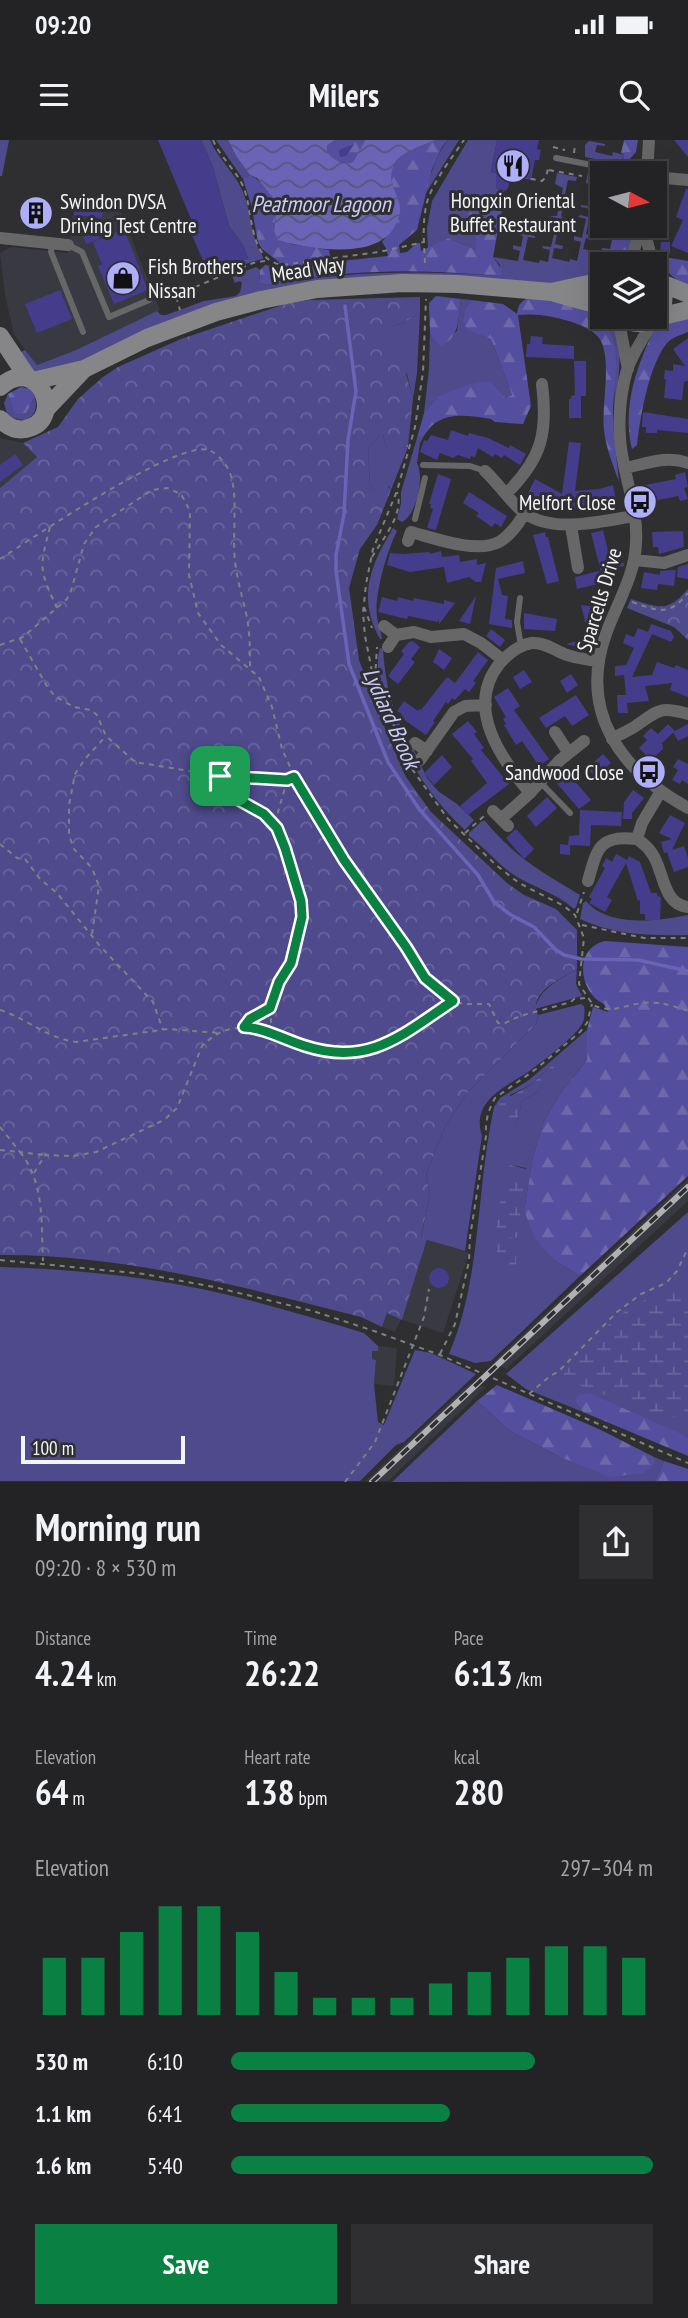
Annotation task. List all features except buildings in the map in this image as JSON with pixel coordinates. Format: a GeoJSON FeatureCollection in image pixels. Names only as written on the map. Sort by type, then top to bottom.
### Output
{"type":"FeatureCollection","features":[{"type":"Feature","properties":{"kind":"main road"},"geometry":{"type":"LineString","coordinates":[[667,281],[688,294]]}},
{"type":"Feature","properties":{"kind":"main road","name":"Mead Way"},"geometry":{"type":"LineString","coordinates":[[0,387],[16,377],[31,379],[84,369],[147,338],[216,312],[317,289],[402,283],[457,284],[551,292],[590,303]]}},
{"type":"Feature","properties":{"kind":"main road","name":"Mead Way"},"geometry":{"type":"LineString","coordinates":[[551,292],[590,284]]}},
{"type":"Feature","properties":{"kind":"main road"},"geometry":{"type":"LineString","coordinates":[[667,315],[688,310]]}},
{"type":"Feature","properties":{"kind":"main road"},"geometry":{"type":"LineString","coordinates":[[0,336],[44,393],[46,409]]}},
{"type":"Feature","properties":{"kind":"main road","name":"Mead Way"},"geometry":{"type":"LineString","coordinates":[[3,425],[17,429],[32,427],[84,369]]}},
{"type":"Feature","properties":{"kind":"street"},"geometry":{"type":"LineString","coordinates":[[648,161],[649,140]]}},
{"type":"Feature","properties":{"kind":"street"},"geometry":{"type":"LineString","coordinates":[[667,178],[688,180]]}},
{"type":"Feature","properties":{"kind":"street"},"geometry":{"type":"LineString","coordinates":[[0,238],[68,245]]}},
{"type":"Feature","properties":{"kind":"street","name":"Sparcells Drive"},"geometry":{"type":"LineString","coordinates":[[621,329],[628,369]]}},
{"type":"Feature","properties":{"kind":"street","name":"Sparcells Drive"},"geometry":{"type":"LineString","coordinates":[[648,329],[628,369],[620,419],[621,449],[635,516],[635,560],[606,633],[599,661],[600,702],[612,738],[628,762],[661,791],[688,808]]}},
{"type":"Feature","properties":{"kind":"street"},"geometry":{"type":"LineString","coordinates":[[507,493],[527,471],[539,450],[545,415],[542,384]]}},
{"type":"Feature","properties":{"kind":"street"},"geometry":{"type":"LineString","coordinates":[[625,468],[664,460],[688,462]]}},
{"type":"Feature","properties":{"kind":"street"},"geometry":{"type":"LineString","coordinates":[[485,471],[525,513],[540,519],[571,526],[635,516]]}},
{"type":"Feature","properties":{"kind":"street"},"geometry":{"type":"LineString","coordinates":[[411,531],[451,542],[485,546],[496,544],[505,538],[525,513]]}},
{"type":"Feature","properties":{"kind":"street"},"geometry":{"type":"LineString","coordinates":[[571,526],[572,560]]}},
{"type":"Feature","properties":{"kind":"street"},"geometry":{"type":"LineString","coordinates":[[635,560],[664,563],[688,555]]}},
{"type":"Feature","properties":{"kind":"street"},"geometry":{"type":"LineString","coordinates":[[384,626],[396,635]]}},
{"type":"Feature","properties":{"kind":"street"},"geometry":{"type":"LineString","coordinates":[[384,645],[396,635],[414,632],[431,637],[464,634],[503,660]]}},
{"type":"Feature","properties":{"kind":"street"},"geometry":{"type":"LineString","coordinates":[[530,793],[498,751],[491,736],[486,705],[489,683],[503,660],[521,646],[539,644],[570,656],[599,661]]}},
{"type":"Feature","properties":{"kind":"street"},"geometry":{"type":"LineString","coordinates":[[415,743],[424,756],[458,709],[486,705]]}},
{"type":"Feature","properties":{"kind":"street"},"geometry":{"type":"LineString","coordinates":[[612,738],[660,709],[688,714]]}},
{"type":"Feature","properties":{"kind":"street"},"geometry":{"type":"LineString","coordinates":[[555,732],[568,752]]}},
{"type":"Feature","properties":{"kind":"street"},"geometry":{"type":"LineString","coordinates":[[500,819],[530,793],[568,752],[584,741]]}},
{"type":"Feature","properties":{"kind":"street"},"geometry":{"type":"LineString","coordinates":[[637,839],[642,823],[661,791]]}},
{"type":"Feature","properties":{"kind":"street"},"geometry":{"type":"LineString","coordinates":[[588,881],[586,862],[604,842],[620,838],[637,839],[653,855],[671,898],[678,905],[688,907]]}},
{"type":"Feature","properties":{"kind":"lane"},"geometry":{"type":"LineString","coordinates":[[553,158],[590,165]]}},
{"type":"Feature","properties":{"kind":"lane"},"geometry":{"type":"LineString","coordinates":[[52,243],[51,252],[83,332]]}},
{"type":"Feature","properties":{"kind":"lane"},"geometry":{"type":"LineString","coordinates":[[68,245],[82,252],[109,317],[149,300]]}},
{"type":"Feature","properties":{"kind":"lane"},"geometry":{"type":"LineString","coordinates":[[423,465],[470,466],[485,471]]}},
{"type":"Feature","properties":{"kind":"lane"},"geometry":{"type":"LineString","coordinates":[[411,531],[425,478]]}},
{"type":"Feature","properties":{"kind":"lane"},"geometry":{"type":"LineString","coordinates":[[520,598],[517,622],[521,646]]}},
{"type":"Feature","properties":{"kind":"lane"},"geometry":{"type":"LineString","coordinates":[[541,782],[570,813]]}},
{"type":"Feature","properties":{"kind":"path"},"geometry":{"type":"LineString","coordinates":[[213,140],[243,187],[250,207],[255,237],[262,252],[279,265],[379,252],[424,242]]}},
{"type":"Feature","properties":{"kind":"path"},"geometry":{"type":"LineString","coordinates":[[425,263],[425,212],[430,195],[464,140]]}},
{"type":"Feature","properties":{"kind":"path"},"geometry":{"type":"LineString","coordinates":[[553,147],[554,140]]}},
{"type":"Feature","properties":{"kind":"path"},"geometry":{"type":"LineString","coordinates":[[573,155],[575,144]]}},
{"type":"Feature","properties":{"kind":"path"},"geometry":{"type":"LineString","coordinates":[[511,176],[542,181],[547,177],[553,158]]}},
{"type":"Feature","properties":{"kind":"path"},"geometry":{"type":"LineString","coordinates":[[548,169],[582,176]]}},
{"type":"Feature","properties":{"kind":"path"},"geometry":{"type":"LineString","coordinates":[[195,287],[249,265],[271,260]]}},
{"type":"Feature","properties":{"kind":"path"},"geometry":{"type":"LineString","coordinates":[[0,559],[81,505],[121,483],[173,459],[204,449],[211,451],[224,462],[231,476],[235,559],[246,614],[250,668]]}},
{"type":"Feature","properties":{"kind":"path"},"geometry":{"type":"LineString","coordinates":[[0,645],[20,639],[67,599],[84,544],[96,527],[158,488],[174,489],[181,494],[190,511],[189,575],[198,613],[221,645],[250,668],[265,687],[282,749],[294,777],[344,860],[425,978],[453,1001],[489,1004],[498,1023],[503,1024],[574,999],[587,998]]}},
{"type":"Feature","properties":{"kind":"path"},"geometry":{"type":"LineString","coordinates":[[371,559],[393,523],[399,498],[397,491]]}},
{"type":"Feature","properties":{"kind":"path"},"geometry":{"type":"LineString","coordinates":[[50,526],[41,558],[41,569],[57,609]]}},
{"type":"Feature","properties":{"kind":"path"},"geometry":{"type":"LineString","coordinates":[[621,598],[667,611],[676,607],[688,593]]}},
{"type":"Feature","properties":{"kind":"path"},"geometry":{"type":"LineString","coordinates":[[20,639],[56,697],[74,707],[91,710],[97,715],[106,736],[135,762],[220,776],[287,780],[294,777]]}},
{"type":"Feature","properties":{"kind":"path"},"geometry":{"type":"LineString","coordinates":[[375,681],[375,649],[384,645]]}},
{"type":"Feature","properties":{"kind":"path"},"geometry":{"type":"LineString","coordinates":[[92,936],[99,886],[92,868],[74,849],[69,835],[69,805],[75,774],[106,736]]}},
{"type":"Feature","properties":{"kind":"path"},"geometry":{"type":"LineString","coordinates":[[220,776],[237,799],[264,814],[277,828],[301,901],[302,917],[291,963],[279,982],[270,1008],[272,1034]]}},
{"type":"Feature","properties":{"kind":"path"},"geometry":{"type":"LineString","coordinates":[[277,828],[278,812],[287,780]]}},
{"type":"Feature","properties":{"kind":"path"},"geometry":{"type":"LineString","coordinates":[[464,834],[488,812],[500,819]]}},
{"type":"Feature","properties":{"kind":"path"},"geometry":{"type":"LineString","coordinates":[[0,844],[17,858],[25,859],[40,879],[57,893],[92,936],[153,1002],[163,1030]]}},
{"type":"Feature","properties":{"kind":"path"},"geometry":{"type":"LineString","coordinates":[[576,915],[588,881]]}},
{"type":"Feature","properties":{"kind":"path"},"geometry":{"type":"LineString","coordinates":[[688,938],[644,938],[581,925],[583,947],[579,984],[587,998],[597,1007],[611,1010],[654,1003],[688,1011]]}},
{"type":"Feature","properties":{"kind":"path"},"geometry":{"type":"LineString","coordinates":[[0,1010],[41,1032],[61,1040],[76,1042],[163,1030],[220,1033],[244,1027],[326,1052],[379,1048],[453,1001]]}},
{"type":"Feature","properties":{"kind":"path"},"geometry":{"type":"LineString","coordinates":[[439,1355],[455,1324],[470,1255],[485,1127],[492,1103],[580,1032],[587,1023],[592,1004]]}},
{"type":"Feature","properties":{"kind":"path"},"geometry":{"type":"LineString","coordinates":[[244,1027],[250,1019],[270,1008]]}},
{"type":"Feature","properties":{"kind":"path"},"geometry":{"type":"LineString","coordinates":[[0,1150],[74,1156],[96,1152],[164,1120],[177,1108],[202,1046],[220,1033]]}},
{"type":"Feature","properties":{"kind":"path"},"geometry":{"type":"LineString","coordinates":[[0,1127],[34,1173],[40,1207],[43,1262]]}},
{"type":"Feature","properties":{"kind":"path"},"geometry":{"type":"LineString","coordinates":[[34,1173],[45,1155]]}},
{"type":"Feature","properties":{"kind":"path"},"geometry":{"type":"LineString","coordinates":[[528,1395],[558,1372],[617,1312],[641,1294],[666,1283],[677,1271],[688,1248]]}},
{"type":"Feature","properties":{"kind":"path"},"geometry":{"type":"LineString","coordinates":[[0,1260],[116,1270],[214,1286],[313,1311],[413,1344],[688,1463]]}},
{"type":"Feature","properties":{"kind":"path"},"geometry":{"type":"LineString","coordinates":[[345,1482],[375,1442],[424,1317],[429,1289]]}},
{"type":"Feature","properties":{"kind":"shaded area"},"geometry":{"type":"Polygon","coordinates":[[[75,199],[118,205],[160,310],[76,350],[36,365],[14,334],[5,295],[0,253],[11,247],[68,253],[75,199]]]}},
{"type":"Feature","properties":{"kind":"shaded area"},"geometry":{"type":"Polygon","coordinates":[[[0,438],[23,443],[37,457],[0,488],[0,438]]]}},
{"type":"Feature","properties":{"kind":"shaded area"},"geometry":{"type":"Polygon","coordinates":[[[688,1179],[688,1201],[506,1369],[494,1362],[688,1179]]]}},
{"type":"Feature","properties":{"kind":"shaded area"},"geometry":{"type":"Polygon","coordinates":[[[427,1239],[469,1253],[443,1333],[402,1320],[427,1239]]]}},
{"type":"Feature","properties":{"kind":"shaded area"},"geometry":{"type":"Polygon","coordinates":[[[387,1313],[401,1319],[395,1332],[382,1327],[387,1313]]]}},
{"type":"Feature","properties":{"kind":"shaded area"},"geometry":{"type":"Polygon","coordinates":[[[378,1346],[397,1348],[394,1386],[374,1384],[376,1360],[372,1359],[372,1350],[377,1350],[378,1346]]]}},
{"type":"Feature","properties":{"kind":"shaded area"},"geometry":{"type":"Polygon","coordinates":[[[470,1383],[486,1387],[388,1481],[366,1481],[470,1383]]]}},
{"type":"Feature","properties":{"kind":"green space"},"geometry":{"type":"Polygon","coordinates":[[[0,140],[9,140],[2,176],[0,176],[0,140]]]}},
{"type":"Feature","properties":{"kind":"green space"},"geometry":{"type":"Polygon","coordinates":[[[201,140],[210,140],[240,185],[263,257],[226,272],[225,268],[248,258],[243,245],[229,226],[213,167],[201,140]]]}},
{"type":"Feature","properties":{"kind":"green space"},"geometry":{"type":"Polygon","coordinates":[[[216,140],[228,140],[250,175],[243,179],[216,140]]]}},
{"type":"Feature","properties":{"kind":"green space"},"geometry":{"type":"Polygon","coordinates":[[[335,140],[365,140],[353,162],[342,163],[327,153],[327,146],[335,140]]]}},
{"type":"Feature","properties":{"kind":"green space"},"geometry":{"type":"Polygon","coordinates":[[[435,140],[448,140],[432,169],[417,230],[399,245],[400,253],[407,252],[417,243],[420,243],[421,251],[448,238],[475,249],[476,240],[468,213],[479,202],[488,202],[502,209],[493,257],[502,270],[501,276],[393,271],[336,275],[266,285],[259,283],[260,270],[265,265],[279,267],[279,262],[262,249],[258,242],[243,179],[250,175],[270,193],[276,206],[274,231],[291,244],[329,250],[331,262],[388,256],[382,242],[394,226],[399,213],[391,177],[394,164],[412,149],[435,140]]]}},
{"type":"Feature","properties":{"kind":"green space"},"geometry":{"type":"Polygon","coordinates":[[[448,140],[459,140],[424,196],[436,160],[448,140]]]}},
{"type":"Feature","properties":{"kind":"green space"},"geometry":{"type":"Polygon","coordinates":[[[468,140],[497,140],[491,172],[496,173],[496,188],[504,191],[500,208],[496,205],[469,223],[476,239],[475,249],[448,238],[428,249],[427,228],[432,201],[468,140]]]}},
{"type":"Feature","properties":{"kind":"green space"},"geometry":{"type":"Polygon","coordinates":[[[624,140],[638,140],[636,152],[628,161],[622,161],[624,155],[621,153],[624,140]]]}},
{"type":"Feature","properties":{"kind":"green space"},"geometry":{"type":"Polygon","coordinates":[[[589,141],[605,144],[597,145],[595,152],[612,156],[613,152],[624,155],[621,161],[585,157],[585,145],[589,141]]]}},
{"type":"Feature","properties":{"kind":"green space"},"geometry":{"type":"Polygon","coordinates":[[[590,171],[590,184],[586,183],[590,171]]]}},
{"type":"Feature","properties":{"kind":"green space"},"geometry":{"type":"Polygon","coordinates":[[[557,173],[577,177],[576,181],[568,180],[564,199],[572,201],[571,204],[564,203],[561,217],[568,219],[567,221],[549,216],[557,216],[563,188],[555,184],[557,173]]]}},
{"type":"Feature","properties":{"kind":"green space"},"geometry":{"type":"Polygon","coordinates":[[[578,217],[590,217],[586,234],[594,239],[586,238],[583,249],[596,252],[590,252],[590,279],[559,285],[361,278],[36,374],[27,367],[29,364],[21,352],[25,350],[37,365],[76,350],[157,311],[166,315],[204,301],[236,296],[242,283],[235,283],[232,276],[256,267],[260,270],[259,283],[266,285],[383,273],[501,276],[500,265],[493,257],[518,261],[520,251],[513,249],[513,245],[521,247],[523,236],[516,234],[518,232],[535,236],[528,237],[523,260],[548,262],[550,250],[542,248],[551,247],[555,229],[547,227],[548,225],[566,229],[558,230],[555,244],[563,246],[562,249],[554,248],[552,258],[577,261],[581,242],[574,240],[574,236],[582,238],[586,219],[578,217]]]}},
{"type":"Feature","properties":{"kind":"green space"},"geometry":{"type":"Polygon","coordinates":[[[612,238],[632,238],[627,252],[601,252],[602,248],[610,249],[612,238]]]}},
{"type":"Feature","properties":{"kind":"green space"},"geometry":{"type":"Polygon","coordinates":[[[667,258],[688,261],[688,286],[675,278],[668,272],[667,258]]]}},
{"type":"Feature","properties":{"kind":"green space"},"geometry":{"type":"Polygon","coordinates":[[[436,296],[461,299],[454,334],[439,346],[430,334],[429,303],[436,296]]]}},
{"type":"Feature","properties":{"kind":"green space"},"geometry":{"type":"Polygon","coordinates":[[[535,296],[584,311],[590,314],[590,329],[608,329],[612,337],[616,358],[613,422],[619,482],[604,430],[606,369],[603,347],[599,338],[587,328],[552,317],[518,315],[531,406],[523,424],[495,422],[472,416],[453,416],[437,422],[424,436],[417,438],[424,413],[438,396],[477,382],[490,382],[506,398],[512,395],[491,339],[468,331],[463,321],[471,300],[503,304],[517,314],[522,302],[535,296]]]}},
{"type":"Feature","properties":{"kind":"green space"},"geometry":{"type":"Polygon","coordinates":[[[420,297],[420,313],[401,324],[373,330],[373,339],[399,349],[413,398],[408,447],[387,450],[383,435],[380,435],[368,449],[370,487],[374,489],[385,483],[391,490],[377,525],[360,549],[349,588],[359,660],[406,777],[431,812],[507,883],[524,895],[556,909],[577,930],[577,969],[542,993],[537,1000],[536,1024],[467,1093],[446,1125],[426,1174],[430,1194],[421,1237],[427,1239],[402,1320],[387,1313],[382,1327],[361,1317],[182,1274],[137,1266],[46,1256],[0,1255],[0,488],[37,457],[23,443],[58,427],[78,399],[118,367],[181,339],[285,304],[309,300],[420,297]]]}},
{"type":"Feature","properties":{"kind":"green space"},"geometry":{"type":"Polygon","coordinates":[[[461,299],[471,300],[466,308],[469,331],[491,339],[512,395],[506,398],[490,383],[438,396],[424,413],[430,334],[439,346],[457,331],[461,299]]]}},
{"type":"Feature","properties":{"kind":"green space"},"geometry":{"type":"Polygon","coordinates":[[[554,300],[590,308],[590,328],[554,300]]]}},
{"type":"Feature","properties":{"kind":"green space"},"geometry":{"type":"Polygon","coordinates":[[[420,313],[413,398],[407,374],[373,339],[373,329],[401,324],[420,313]]]}},
{"type":"Feature","properties":{"kind":"green space"},"geometry":{"type":"Polygon","coordinates":[[[688,313],[688,332],[675,337],[661,351],[643,406],[637,445],[632,449],[629,409],[637,370],[654,330],[667,329],[667,320],[688,313]]]}},
{"type":"Feature","properties":{"kind":"green space"},"geometry":{"type":"Polygon","coordinates":[[[592,329],[616,329],[620,352],[615,441],[614,346],[592,329]]]}},
{"type":"Feature","properties":{"kind":"green space"},"geometry":{"type":"Polygon","coordinates":[[[21,387],[31,389],[35,397],[26,413],[14,414],[8,394],[21,387]]]}},
{"type":"Feature","properties":{"kind":"green space"},"geometry":{"type":"Polygon","coordinates":[[[8,394],[14,414],[32,403],[35,397],[33,415],[19,420],[7,414],[4,403],[8,394]]]}},
{"type":"Feature","properties":{"kind":"green space"},"geometry":{"type":"Polygon","coordinates":[[[383,435],[387,449],[408,447],[391,490],[389,486],[374,489],[370,487],[368,449],[383,435]]]}},
{"type":"Feature","properties":{"kind":"green space"},"geometry":{"type":"Polygon","coordinates":[[[424,436],[420,443],[417,463],[420,478],[418,496],[411,512],[402,522],[397,519],[401,492],[417,438],[424,436]]]}},
{"type":"Feature","properties":{"kind":"green space"},"geometry":{"type":"Polygon","coordinates":[[[393,528],[397,531],[385,561],[377,597],[380,639],[369,609],[369,582],[378,555],[393,528]]]}},
{"type":"Feature","properties":{"kind":"green space"},"geometry":{"type":"Polygon","coordinates":[[[688,589],[688,640],[674,627],[627,608],[631,599],[656,606],[668,605],[688,589]]]}},
{"type":"Feature","properties":{"kind":"green space"},"geometry":{"type":"Polygon","coordinates":[[[380,648],[383,649],[394,709],[409,741],[405,748],[381,686],[378,673],[380,648]]]}},
{"type":"Feature","properties":{"kind":"green space"},"geometry":{"type":"Polygon","coordinates":[[[413,748],[427,778],[438,791],[474,820],[465,830],[440,804],[419,775],[408,755],[413,748]]]}},
{"type":"Feature","properties":{"kind":"green space"},"geometry":{"type":"Polygon","coordinates":[[[482,821],[529,863],[580,895],[576,907],[574,909],[511,873],[469,836],[482,821]]]}},
{"type":"Feature","properties":{"kind":"green space"},"geometry":{"type":"Polygon","coordinates":[[[586,901],[596,910],[620,919],[649,920],[688,915],[688,935],[633,933],[593,924],[580,919],[583,903],[586,901]]]}},
{"type":"Feature","properties":{"kind":"green space"},"geometry":{"type":"Polygon","coordinates":[[[605,941],[688,947],[688,1176],[580,1276],[554,1260],[536,1240],[524,1211],[533,1156],[544,1121],[560,1094],[587,1060],[587,1030],[593,1007],[608,1012],[604,1004],[589,991],[583,971],[588,952],[605,941]]]}},
{"type":"Feature","properties":{"kind":"green space"},"geometry":{"type":"Polygon","coordinates":[[[577,969],[576,984],[582,996],[535,1009],[546,990],[577,969]]]}},
{"type":"Feature","properties":{"kind":"green space"},"geometry":{"type":"Polygon","coordinates":[[[581,1004],[584,1006],[584,1017],[576,1032],[537,1065],[499,1091],[485,1105],[481,1114],[482,1136],[465,1251],[421,1238],[430,1194],[426,1174],[446,1125],[467,1093],[536,1024],[538,1015],[581,1004]]]}},
{"type":"Feature","properties":{"kind":"green space"},"geometry":{"type":"Polygon","coordinates":[[[587,1030],[587,1060],[560,1094],[544,1121],[533,1156],[524,1211],[554,1260],[580,1276],[491,1361],[475,1363],[449,1354],[460,1325],[473,1263],[488,1138],[494,1107],[500,1098],[529,1080],[587,1030]],[[553,1067],[532,1084],[510,1095],[516,1125],[522,1101],[536,1093],[553,1067]],[[507,1164],[507,1177],[497,1224],[526,1168],[507,1164]]]}},
{"type":"Feature","properties":{"kind":"green space"},"geometry":{"type":"Polygon","coordinates":[[[550,1067],[554,1067],[536,1093],[522,1101],[516,1125],[498,1119],[500,1102],[532,1084],[550,1067]]]}},
{"type":"Feature","properties":{"kind":"green space"},"geometry":{"type":"Polygon","coordinates":[[[507,1164],[526,1169],[517,1237],[499,1241],[498,1212],[507,1164]]]}},
{"type":"Feature","properties":{"kind":"green space"},"geometry":{"type":"Polygon","coordinates":[[[688,1212],[688,1437],[575,1402],[583,1412],[526,1389],[506,1374],[688,1212]]]}},
{"type":"Feature","properties":{"kind":"green space"},"geometry":{"type":"Polygon","coordinates":[[[517,1241],[516,1265],[511,1269],[501,1268],[497,1261],[497,1243],[517,1241]]]}},
{"type":"Feature","properties":{"kind":"green space"},"geometry":{"type":"Polygon","coordinates":[[[0,1267],[85,1272],[169,1283],[224,1294],[364,1333],[378,1346],[378,1351],[372,1351],[372,1359],[376,1360],[374,1384],[378,1422],[384,1425],[415,1350],[431,1353],[476,1374],[360,1481],[0,1481],[0,1267]]]}},
{"type":"Feature","properties":{"kind":"green space"},"geometry":{"type":"Polygon","coordinates":[[[684,1291],[688,1296],[688,1419],[648,1412],[561,1378],[597,1336],[630,1308],[652,1298],[684,1291]]]}},
{"type":"Feature","properties":{"kind":"green space"},"geometry":{"type":"Polygon","coordinates":[[[497,1385],[601,1430],[654,1457],[654,1465],[643,1473],[610,1477],[558,1456],[510,1431],[477,1401],[497,1385]]]}},
{"type":"Feature","properties":{"kind":"green space"},"geometry":{"type":"Polygon","coordinates":[[[589,1393],[688,1437],[688,1456],[583,1412],[575,1402],[578,1395],[589,1393]]]}},
{"type":"Feature","properties":{"kind":"green space"},"geometry":{"type":"Polygon","coordinates":[[[477,1401],[510,1431],[558,1456],[654,1465],[654,1457],[664,1461],[655,1481],[392,1482],[477,1401]]]}},
{"type":"Feature","properties":{"kind":"green space"},"geometry":{"type":"Polygon","coordinates":[[[664,1461],[688,1469],[688,1481],[655,1481],[664,1461]]]}},
{"type":"Feature","properties":{"kind":"water","name":"Peatmoor Lagoon"},"geometry":{"type":"Polygon","coordinates":[[[228,140],[335,140],[327,146],[327,152],[335,160],[345,163],[353,162],[365,140],[435,140],[406,153],[394,165],[391,177],[400,210],[391,232],[368,246],[338,250],[278,240],[274,231],[277,209],[275,200],[257,178],[250,175],[228,140]]]}},
{"type":"Feature","properties":{"kind":"waterway","name":"Lydiard Brook"},"geometry":{"type":"LineString","coordinates":[[345,306],[356,391],[348,440],[344,514],[336,555],[336,571],[349,664],[388,762],[419,809],[478,875],[494,902],[534,927],[556,950],[581,959],[638,960],[688,971]]}},
{"type":"Feature","properties":{"kind":"railway"},"geometry":{"type":"LineString","coordinates":[[372,1482],[688,1187]]}},
{"type":"Feature","properties":{"kind":"place","name":"Hongxin Oriental Buffet Restaurant"},"geometry":{"type":"Point","coordinates":[513,166]}},
{"type":"Feature","properties":{"kind":"place","name":"Swindon DVSA Driving Test Centre"},"geometry":{"type":"Point","coordinates":[36,213]}},
{"type":"Feature","properties":{"kind":"place","name":"Fish Brothers Nissan"},"geometry":{"type":"Point","coordinates":[123,278]}},
{"type":"Feature","properties":{"kind":"place","name":"Melfort Close"},"geometry":{"type":"Point","coordinates":[640,502]}},
{"type":"Feature","properties":{"kind":"place","name":"Sandwood Close"},"geometry":{"type":"Point","coordinates":[649,772]}},
{"type":"Feature","properties":{"kind":"route"},"geometry":{"type":"LineString","coordinates":[[220,776],[287,780],[294,777],[344,860],[406,947],[416,966],[425,978],[453,1001],[392,1042],[364,1051],[326,1052],[244,1027],[250,1019],[270,1008],[279,982],[291,963],[302,917],[301,901],[277,828],[264,814],[237,799],[220,776]]}}]}
